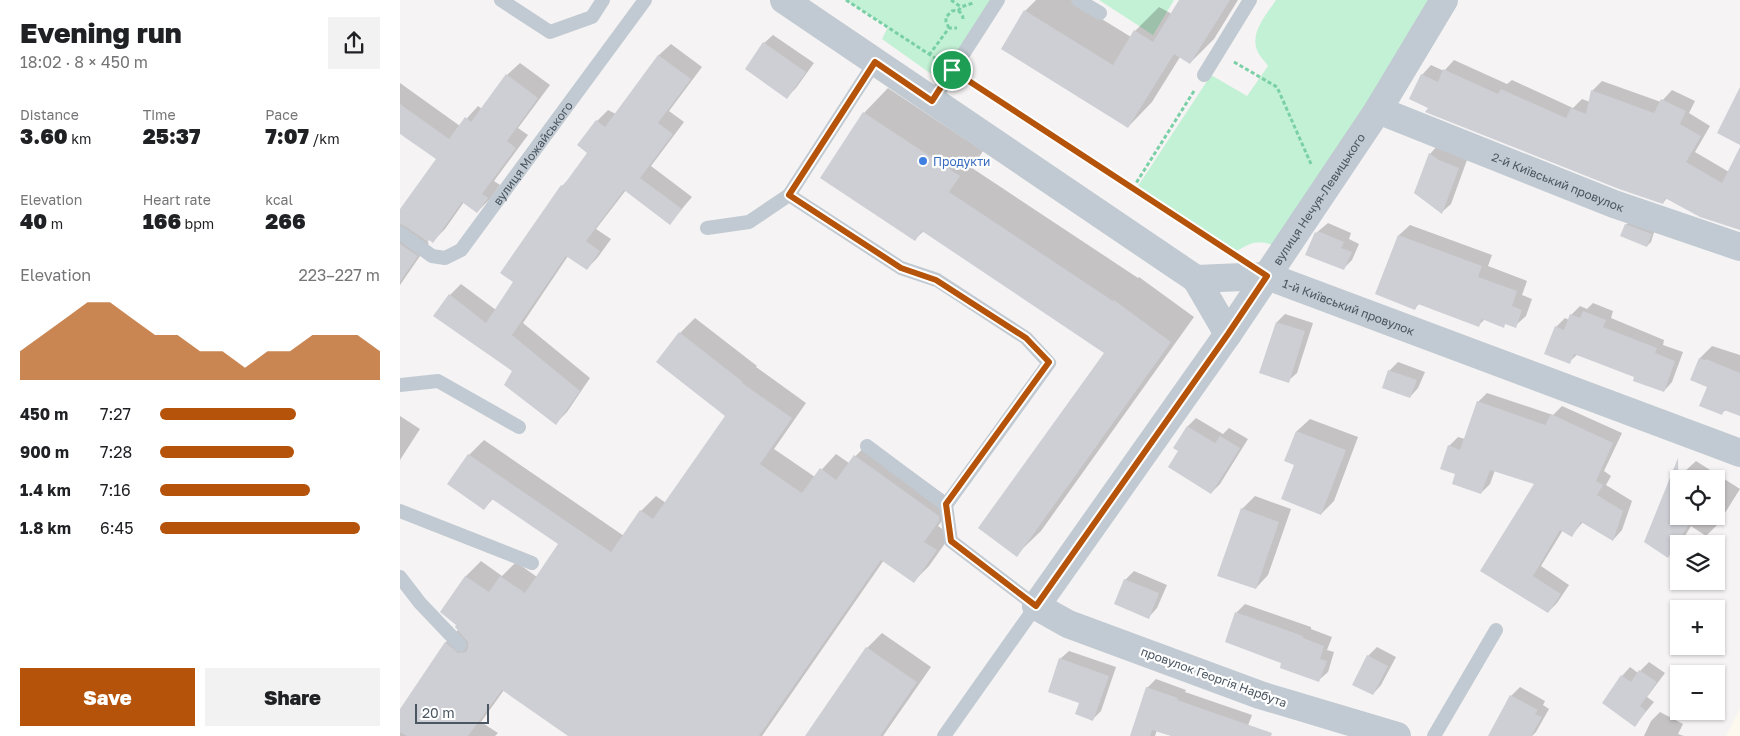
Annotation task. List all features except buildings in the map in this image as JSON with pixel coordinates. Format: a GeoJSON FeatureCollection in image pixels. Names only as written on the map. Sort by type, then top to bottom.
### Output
{"type":"FeatureCollection","features":[{"type":"Feature","properties":{"kind":"street"},"geometry":{"type":"LineString","coordinates":[[784,0],[1196,279],[1228,334]]}},
{"type":"Feature","properties":{"kind":"street","name":"вулиця Нечуя-Левицького"},"geometry":{"type":"LineString","coordinates":[[1036,606],[1228,334],[1378,110],[1440,1]]}},
{"type":"Feature","properties":{"kind":"street","name":"2-й Київський провулок"},"geometry":{"type":"LineString","coordinates":[[1378,110],[1614,204],[1740,248]]}},
{"type":"Feature","properties":{"kind":"street","name":"1-й Київський провулок"},"geometry":{"type":"LineString","coordinates":[[1196,279],[1267,276],[1740,453]]}},
{"type":"Feature","properties":{"kind":"street","name":"провулок Георгія Нарбута"},"geometry":{"type":"LineString","coordinates":[[1036,606],[1068,624],[1260,696],[1397,736]]}},
{"type":"Feature","properties":{"kind":"lane"},"geometry":{"type":"LineString","coordinates":[[501,0],[550,32],[592,17],[604,0]]}},
{"type":"Feature","properties":{"kind":"lane","name":"вулиця Можайського"},"geometry":{"type":"LineString","coordinates":[[400,233],[432,256],[445,258],[461,250],[646,0]]}},
{"type":"Feature","properties":{"kind":"lane"},"geometry":{"type":"LineString","coordinates":[[932,101],[998,0]]}},
{"type":"Feature","properties":{"kind":"lane"},"geometry":{"type":"LineString","coordinates":[[1078,0],[1100,13]]}},
{"type":"Feature","properties":{"kind":"lane"},"geometry":{"type":"LineString","coordinates":[[1204,75],[1250,0]]}},
{"type":"Feature","properties":{"kind":"lane"},"geometry":{"type":"LineString","coordinates":[[707,228],[748,222],[789,195],[875,62]]}},
{"type":"Feature","properties":{"kind":"lane"},"geometry":{"type":"LineString","coordinates":[[789,195],[901,268],[936,280],[1026,338],[1049,362],[946,504],[951,541],[1036,606]]}},
{"type":"Feature","properties":{"kind":"lane"},"geometry":{"type":"LineString","coordinates":[[400,385],[438,381],[519,426]]}},
{"type":"Feature","properties":{"kind":"lane"},"geometry":{"type":"LineString","coordinates":[[867,446],[946,504]]}},
{"type":"Feature","properties":{"kind":"lane"},"geometry":{"type":"LineString","coordinates":[[400,511],[532,563]]}},
{"type":"Feature","properties":{"kind":"lane"},"geometry":{"type":"LineString","coordinates":[[400,577],[420,603],[460,645]]}},
{"type":"Feature","properties":{"kind":"lane","name":"вулиця Нечуя-Левицького"},"geometry":{"type":"LineString","coordinates":[[944,736],[1036,606]]}},
{"type":"Feature","properties":{"kind":"lane"},"geometry":{"type":"LineString","coordinates":[[1434,736],[1496,630]]}},
{"type":"Feature","properties":{"kind":"path"},"geometry":{"type":"LineString","coordinates":[[846,0],[1267,276]]}},
{"type":"Feature","properties":{"kind":"path"},"geometry":{"type":"LineString","coordinates":[[854,5],[857,0]]}},
{"type":"Feature","properties":{"kind":"path"},"geometry":{"type":"LineString","coordinates":[[951,0],[961,7]]}},
{"type":"Feature","properties":{"kind":"path"},"geometry":{"type":"LineString","coordinates":[[949,28],[946,18],[952,11],[955,10],[962,13],[963,22]]}},
{"type":"Feature","properties":{"kind":"path"},"geometry":{"type":"LineString","coordinates":[[949,28],[955,29],[960,26]]}},
{"type":"Feature","properties":{"kind":"path"},"geometry":{"type":"LineString","coordinates":[[929,55],[949,28]]}},
{"type":"Feature","properties":{"kind":"path"},"geometry":{"type":"LineString","coordinates":[[1218,52],[1277,87],[1311,166]]}},
{"type":"Feature","properties":{"kind":"path"},"geometry":{"type":"LineString","coordinates":[[1133,188],[1204,75]]}},
{"type":"Feature","properties":{"kind":"shaded area"},"geometry":{"type":"Polygon","coordinates":[[[1740,708],[1740,736],[1726,736],[1740,708]]]}},
{"type":"Feature","properties":{"kind":"green space"},"geometry":{"type":"Polygon","coordinates":[[[846,0],[998,0],[944,83],[882,39],[888,27],[846,0]]]}},
{"type":"Feature","properties":{"kind":"green space"},"geometry":{"type":"Polygon","coordinates":[[[1099,0],[1174,0],[1153,35],[1099,0]]]}},
{"type":"Feature","properties":{"kind":"green space"},"geometry":{"type":"Polygon","coordinates":[[[1276,0],[1429,0],[1431,7],[1276,246],[1255,242],[1236,251],[1138,186],[1211,75],[1247,96],[1268,66],[1259,54],[1255,43],[1260,24],[1276,0]]]}},
{"type":"Feature","properties":{"kind":"place","name":"Продукти"},"geometry":{"type":"Point","coordinates":[923,161]}},
{"type":"Feature","properties":{"kind":"route"},"geometry":{"type":"LineString","coordinates":[[875,62],[932,101],[952,70],[1267,276],[1036,606],[951,541],[946,504],[1049,362],[1026,338],[936,280],[901,268],[789,195],[875,62]]}}]}
